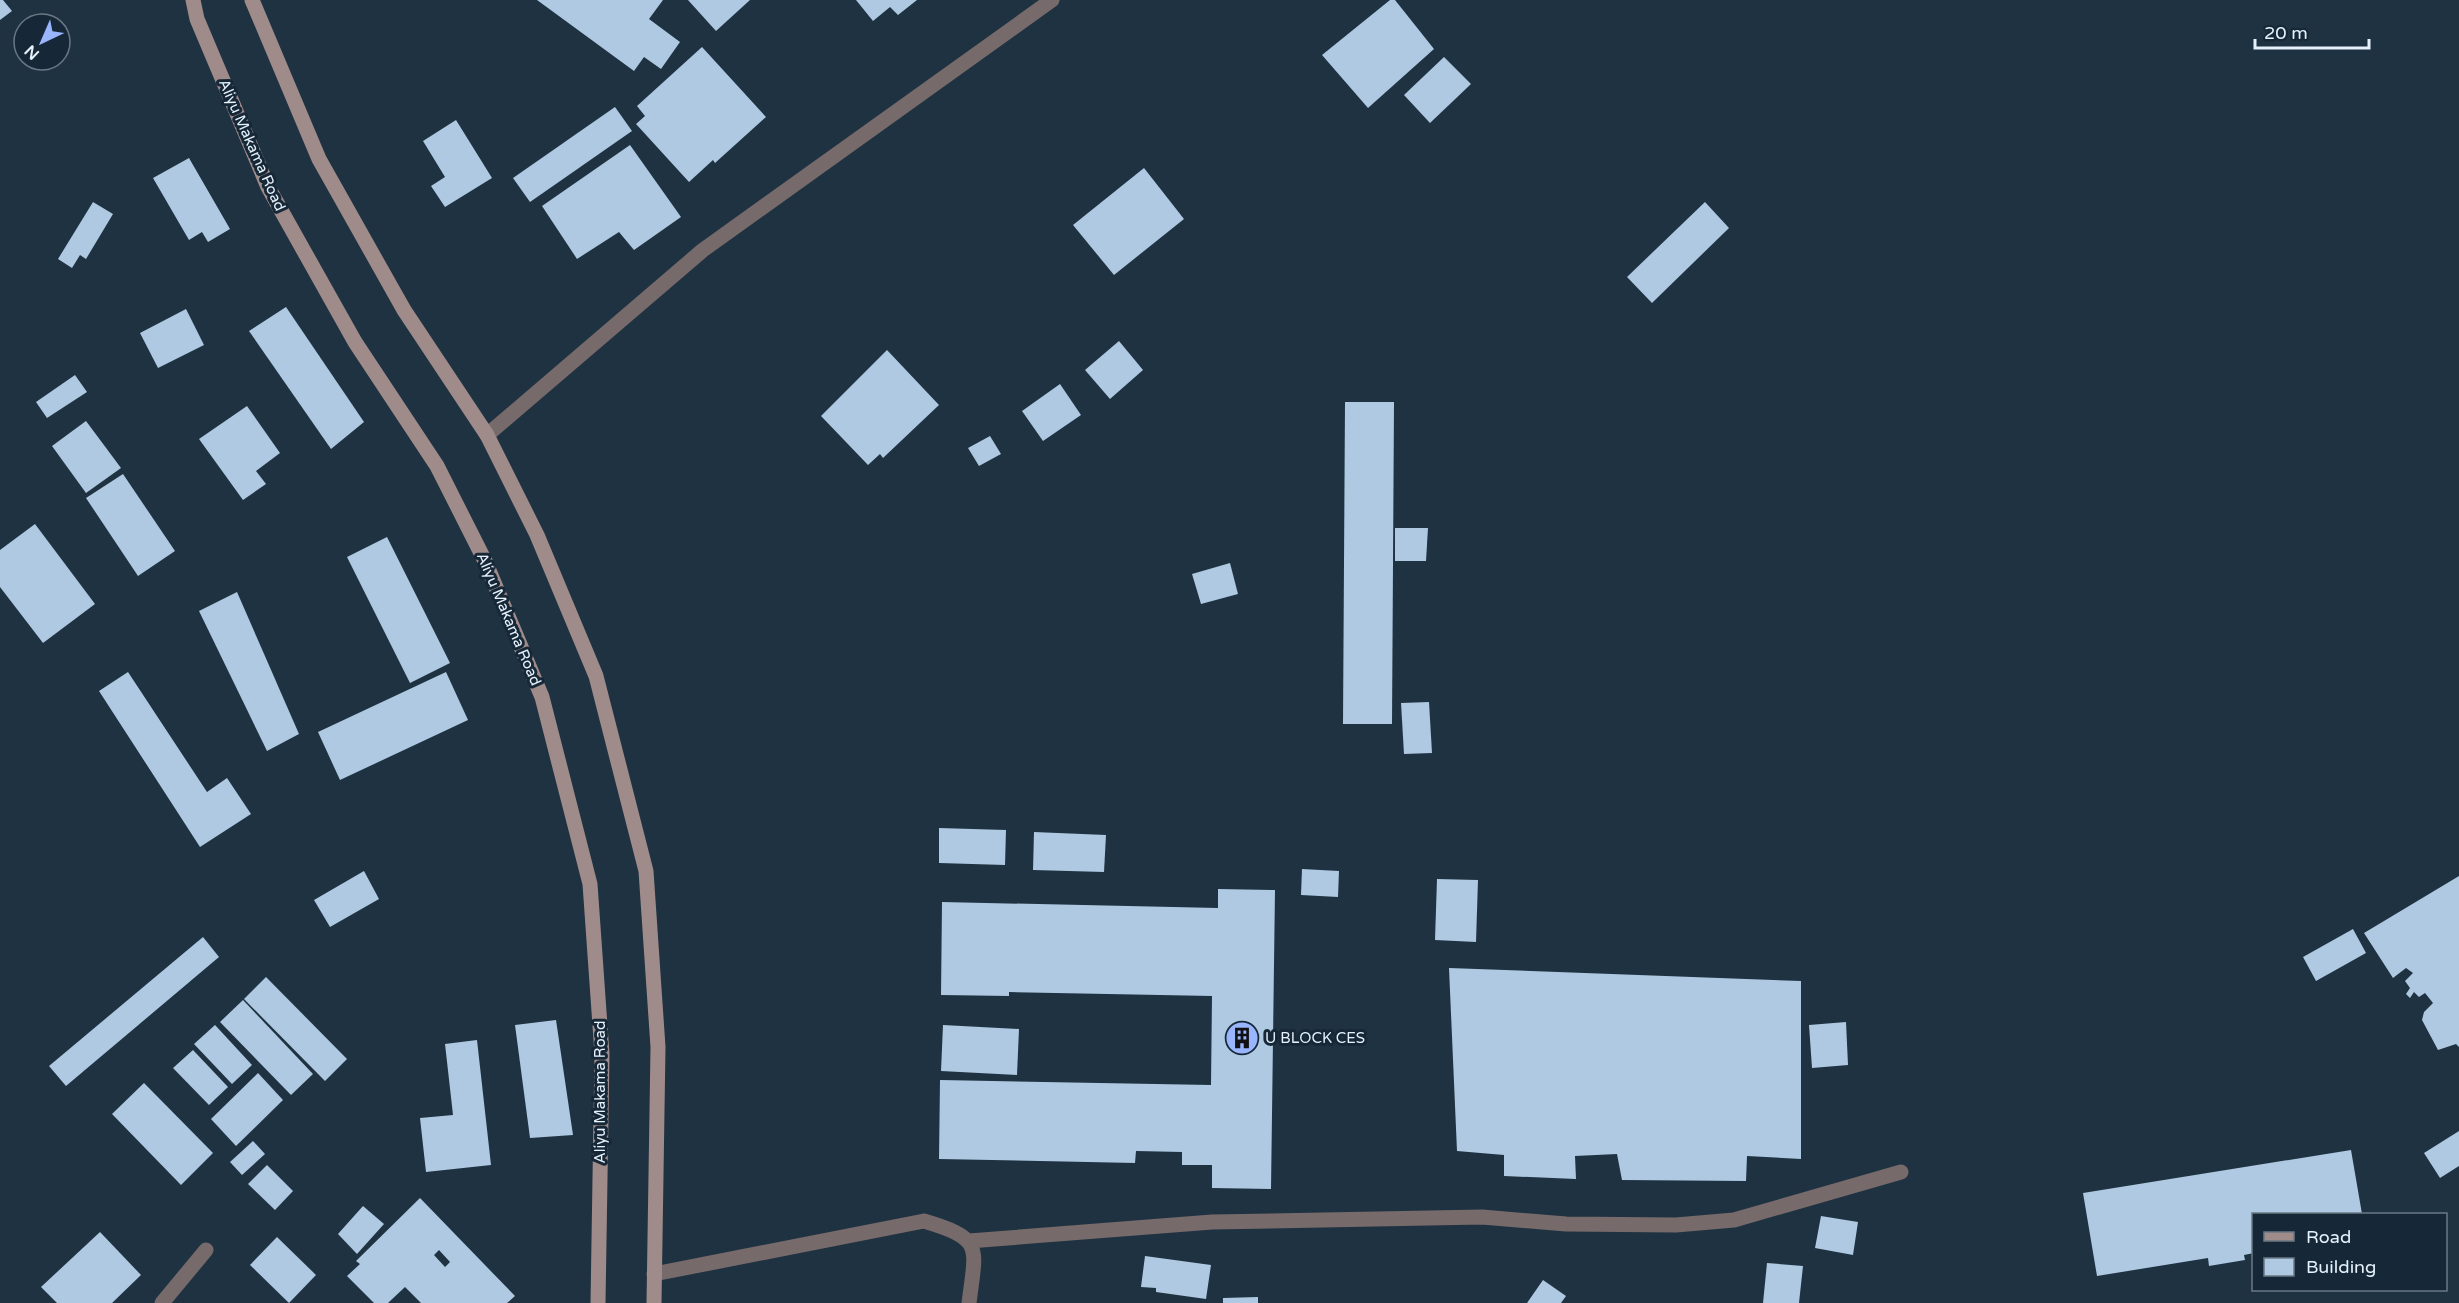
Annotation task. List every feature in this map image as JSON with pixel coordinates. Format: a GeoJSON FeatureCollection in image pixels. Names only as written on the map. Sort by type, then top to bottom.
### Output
{"type":"FeatureCollection","features":[{"type":"Feature","properties":{"kind":"street","name":"Aliyu Makama Road"},"geometry":{"type":"LineString","coordinates":[[193,0],[197,19],[268,187],[355,342],[437,466],[485,561],[542,697],[590,884],[602,1053],[598,1303]]}},
{"type":"Feature","properties":{"kind":"street"},"geometry":{"type":"LineString","coordinates":[[252,0],[319,159],[404,310],[487,435],[537,535],[596,676],[646,871],[658,1047],[654,1303]]}},
{"type":"Feature","properties":{"kind":"street"},"geometry":{"type":"LineString","coordinates":[[487,435],[703,250],[1052,0]]}},
{"type":"Feature","properties":{"kind":"street"},"geometry":{"type":"LineString","coordinates":[[969,1241],[1212,1222],[1482,1218],[1566,1224],[1676,1226],[1734,1220],[1901,1172]]}},
{"type":"Feature","properties":{"kind":"street"},"geometry":{"type":"LineString","coordinates":[[654,1274],[924,1221],[956,1231],[969,1241],[975,1256],[969,1303]]}},
{"type":"Feature","properties":{"kind":"street"},"geometry":{"type":"LineString","coordinates":[[162,1303],[206,1250]]}},
{"type":"Feature","properties":{"kind":"building"},"geometry":{"type":"Polygon","coordinates":[[[0,0],[3,0],[12,11],[0,20],[0,0]]]}},
{"type":"Feature","properties":{"kind":"building"},"geometry":{"type":"Polygon","coordinates":[[[537,0],[663,0],[649,19],[680,42],[661,69],[644,57],[634,71],[537,0]]]}},
{"type":"Feature","properties":{"kind":"building"},"geometry":{"type":"Polygon","coordinates":[[[688,0],[750,0],[716,31],[688,0]]]}},
{"type":"Feature","properties":{"kind":"building"},"geometry":{"type":"Polygon","coordinates":[[[856,0],[917,0],[898,15],[890,7],[873,21],[856,0]]]}},
{"type":"Feature","properties":{"kind":"building"},"geometry":{"type":"Polygon","coordinates":[[[1390,0],[1395,0],[1434,49],[1368,108],[1322,55],[1390,0]]]}},
{"type":"Feature","properties":{"kind":"building"},"geometry":{"type":"Polygon","coordinates":[[[702,47],[766,117],[715,163],[713,160],[689,182],[636,124],[645,116],[637,106],[702,47]]]}},
{"type":"Feature","properties":{"kind":"building"},"geometry":{"type":"Polygon","coordinates":[[[1444,57],[1471,84],[1430,123],[1404,95],[1444,57]]]}},
{"type":"Feature","properties":{"kind":"building"},"geometry":{"type":"Polygon","coordinates":[[[615,107],[632,131],[530,202],[513,178],[615,107]]]}},
{"type":"Feature","properties":{"kind":"building"},"geometry":{"type":"Polygon","coordinates":[[[456,120],[492,178],[445,207],[431,186],[445,177],[423,141],[456,120]]]}},
{"type":"Feature","properties":{"kind":"building"},"geometry":{"type":"Polygon","coordinates":[[[630,145],[681,217],[634,250],[619,232],[577,259],[542,206],[630,145]]]}},
{"type":"Feature","properties":{"kind":"building"},"geometry":{"type":"Polygon","coordinates":[[[189,158],[230,229],[208,242],[202,232],[189,240],[153,178],[189,158]]]}},
{"type":"Feature","properties":{"kind":"building"},"geometry":{"type":"Polygon","coordinates":[[[1144,168],[1184,219],[1114,275],[1073,225],[1144,168]]]}},
{"type":"Feature","properties":{"kind":"building"},"geometry":{"type":"Polygon","coordinates":[[[93,202],[113,214],[86,259],[80,255],[72,268],[58,259],[93,202]]]}},
{"type":"Feature","properties":{"kind":"building"},"geometry":{"type":"Polygon","coordinates":[[[1705,202],[1729,228],[1652,303],[1627,277],[1705,202]]]}},
{"type":"Feature","properties":{"kind":"building"},"geometry":{"type":"Polygon","coordinates":[[[286,307],[364,422],[331,449],[249,331],[286,307]]]}},
{"type":"Feature","properties":{"kind":"building"},"geometry":{"type":"Polygon","coordinates":[[[186,309],[204,345],[158,368],[140,333],[186,309]]]}},
{"type":"Feature","properties":{"kind":"building"},"geometry":{"type":"Polygon","coordinates":[[[1119,341],[1143,370],[1110,399],[1085,370],[1119,341]]]}},
{"type":"Feature","properties":{"kind":"building"},"geometry":{"type":"Polygon","coordinates":[[[887,350],[939,405],[883,458],[880,454],[868,465],[821,416],[887,350]]]}},
{"type":"Feature","properties":{"kind":"building"},"geometry":{"type":"Polygon","coordinates":[[[75,375],[87,392],[47,418],[36,402],[75,375]]]}},
{"type":"Feature","properties":{"kind":"building"},"geometry":{"type":"Polygon","coordinates":[[[1060,384],[1081,415],[1043,441],[1022,411],[1060,384]]]}},
{"type":"Feature","properties":{"kind":"building"},"geometry":{"type":"Polygon","coordinates":[[[1345,402],[1394,402],[1392,724],[1343,724],[1345,402]]]}},
{"type":"Feature","properties":{"kind":"building"},"geometry":{"type":"Polygon","coordinates":[[[247,406],[280,453],[256,471],[266,484],[243,500],[199,439],[247,406]]]}},
{"type":"Feature","properties":{"kind":"building"},"geometry":{"type":"Polygon","coordinates":[[[86,421],[121,468],[86,493],[52,446],[86,421]]]}},
{"type":"Feature","properties":{"kind":"building"},"geometry":{"type":"Polygon","coordinates":[[[990,436],[1001,454],[979,466],[968,448],[990,436]]]}},
{"type":"Feature","properties":{"kind":"building"},"geometry":{"type":"Polygon","coordinates":[[[123,474],[175,551],[138,576],[86,498],[123,474]]]}},
{"type":"Feature","properties":{"kind":"building"},"geometry":{"type":"Polygon","coordinates":[[[35,524],[95,604],[43,643],[0,587],[0,550],[35,524]]]}},
{"type":"Feature","properties":{"kind":"building"},"geometry":{"type":"Polygon","coordinates":[[[1395,528],[1428,528],[1426,561],[1395,561],[1395,528]]]}},
{"type":"Feature","properties":{"kind":"building"},"geometry":{"type":"Polygon","coordinates":[[[387,537],[450,663],[410,683],[347,557],[387,537]]]}},
{"type":"Feature","properties":{"kind":"building"},"geometry":{"type":"Polygon","coordinates":[[[1230,563],[1238,594],[1201,604],[1192,574],[1230,563]]]}},
{"type":"Feature","properties":{"kind":"building"},"geometry":{"type":"Polygon","coordinates":[[[237,592],[299,734],[267,751],[199,611],[237,592]]]}},
{"type":"Feature","properties":{"kind":"building"},"geometry":{"type":"Polygon","coordinates":[[[128,672],[207,792],[227,778],[251,814],[200,847],[99,691],[128,672]]]}},
{"type":"Feature","properties":{"kind":"building"},"geometry":{"type":"Polygon","coordinates":[[[446,672],[468,720],[340,780],[318,732],[446,672]]]}},
{"type":"Feature","properties":{"kind":"building"},"geometry":{"type":"Polygon","coordinates":[[[1429,702],[1432,753],[1404,754],[1401,703],[1429,702]]]}},
{"type":"Feature","properties":{"kind":"building"},"geometry":{"type":"Polygon","coordinates":[[[939,828],[1006,830],[1005,865],[939,863],[939,828]]]}},
{"type":"Feature","properties":{"kind":"building"},"geometry":{"type":"Polygon","coordinates":[[[1034,832],[1106,835],[1104,872],[1033,870],[1034,832]]]}},
{"type":"Feature","properties":{"kind":"building"},"geometry":{"type":"Polygon","coordinates":[[[1302,869],[1339,871],[1338,897],[1301,895],[1302,869]]]}},
{"type":"Feature","properties":{"kind":"building"},"geometry":{"type":"Polygon","coordinates":[[[364,871],[379,899],[330,927],[314,900],[364,871]]]}},
{"type":"Feature","properties":{"kind":"building"},"geometry":{"type":"Polygon","coordinates":[[[2459,876],[2459,1047],[2456,1044],[2438,1050],[2422,1020],[2424,1012],[2433,1003],[2425,993],[2419,997],[2414,992],[2410,998],[2406,994],[2410,988],[2405,981],[2413,973],[2406,968],[2393,978],[2364,933],[2459,876]]]}},
{"type":"Feature","properties":{"kind":"building"},"geometry":{"type":"Polygon","coordinates":[[[1437,879],[1478,880],[1476,942],[1435,940],[1437,879]]]}},
{"type":"Feature","properties":{"kind":"building","name":"U BLOCK CES"},"geometry":{"type":"Polygon","coordinates":[[[1218,889],[1275,890],[1271,1189],[1212,1188],[1212,1165],[1182,1165],[1182,1152],[1136,1151],[1135,1163],[939,1159],[940,1080],[1211,1085],[1212,996],[1009,992],[1009,996],[941,995],[942,902],[1218,908],[1218,889]]]}},
{"type":"Feature","properties":{"kind":"building"},"geometry":{"type":"Polygon","coordinates":[[[2353,929],[2366,953],[2316,981],[2303,957],[2353,929]]]}},
{"type":"Feature","properties":{"kind":"building"},"geometry":{"type":"Polygon","coordinates":[[[203,937],[219,957],[66,1086],[49,1066],[203,937]]]}},
{"type":"Feature","properties":{"kind":"building"},"geometry":{"type":"Polygon","coordinates":[[[1449,968],[1801,981],[1801,1159],[1747,1156],[1746,1181],[1622,1180],[1617,1154],[1575,1156],[1576,1179],[1504,1176],[1504,1155],[1457,1151],[1449,968]]]}},
{"type":"Feature","properties":{"kind":"building"},"geometry":{"type":"Polygon","coordinates":[[[266,977],[347,1059],[325,1081],[244,999],[266,977]]]}},
{"type":"Feature","properties":{"kind":"building"},"geometry":{"type":"Polygon","coordinates":[[[243,1000],[313,1074],[291,1095],[220,1022],[243,1000]]]}},
{"type":"Feature","properties":{"kind":"building"},"geometry":{"type":"Polygon","coordinates":[[[556,1020],[573,1135],[530,1138],[515,1025],[556,1020]]]}},
{"type":"Feature","properties":{"kind":"building"},"geometry":{"type":"Polygon","coordinates":[[[1846,1022],[1848,1065],[1812,1068],[1809,1025],[1846,1022]]]}},
{"type":"Feature","properties":{"kind":"building"},"geometry":{"type":"Polygon","coordinates":[[[215,1025],[252,1065],[232,1084],[194,1044],[215,1025]]]}},
{"type":"Feature","properties":{"kind":"building"},"geometry":{"type":"Polygon","coordinates":[[[943,1025],[1019,1029],[1017,1075],[941,1071],[943,1025]]]}},
{"type":"Feature","properties":{"kind":"building"},"geometry":{"type":"Polygon","coordinates":[[[477,1040],[491,1165],[426,1172],[420,1118],[453,1115],[445,1044],[477,1040]]]}},
{"type":"Feature","properties":{"kind":"building"},"geometry":{"type":"Polygon","coordinates":[[[193,1050],[228,1087],[209,1105],[173,1068],[193,1050]]]}},
{"type":"Feature","properties":{"kind":"building"},"geometry":{"type":"Polygon","coordinates":[[[258,1073],[283,1100],[236,1146],[211,1119],[258,1073]]]}},
{"type":"Feature","properties":{"kind":"building"},"geometry":{"type":"Polygon","coordinates":[[[144,1083],[213,1153],[181,1185],[112,1114],[144,1083]]]}},
{"type":"Feature","properties":{"kind":"building"},"geometry":{"type":"Polygon","coordinates":[[[2459,1131],[2459,1166],[2440,1178],[2424,1153],[2459,1131]]]}},
{"type":"Feature","properties":{"kind":"building"},"geometry":{"type":"Polygon","coordinates":[[[253,1141],[265,1154],[242,1175],[230,1162],[253,1141]]]}},
{"type":"Feature","properties":{"kind":"building"},"geometry":{"type":"Polygon","coordinates":[[[2351,1150],[2362,1213],[2252,1213],[2252,1253],[2244,1255],[2245,1260],[2209,1266],[2208,1258],[2097,1276],[2083,1193],[2351,1150]]]}},
{"type":"Feature","properties":{"kind":"building"},"geometry":{"type":"Polygon","coordinates":[[[267,1165],[293,1191],[275,1210],[248,1184],[267,1165]]]}},
{"type":"Feature","properties":{"kind":"building"},"geometry":{"type":"Polygon","coordinates":[[[420,1198],[515,1296],[507,1303],[421,1303],[405,1287],[388,1303],[374,1303],[347,1276],[360,1264],[356,1261],[420,1198]],[[439,1250],[434,1255],[445,1267],[450,1262],[439,1250]]]}},
{"type":"Feature","properties":{"kind":"building"},"geometry":{"type":"Polygon","coordinates":[[[363,1206],[384,1224],[357,1254],[338,1234],[363,1206]]]}},
{"type":"Feature","properties":{"kind":"building"},"geometry":{"type":"Polygon","coordinates":[[[1821,1216],[1858,1222],[1853,1255],[1815,1248],[1821,1216]]]}},
{"type":"Feature","properties":{"kind":"building"},"geometry":{"type":"Polygon","coordinates":[[[100,1232],[141,1275],[112,1303],[57,1303],[41,1287],[100,1232]]]}},
{"type":"Feature","properties":{"kind":"building"},"geometry":{"type":"Polygon","coordinates":[[[277,1237],[316,1275],[289,1303],[250,1265],[277,1237]]]}},
{"type":"Feature","properties":{"kind":"building"},"geometry":{"type":"Polygon","coordinates":[[[1145,1256],[1211,1265],[1206,1299],[1156,1292],[1156,1288],[1141,1287],[1145,1256]]]}},
{"type":"Feature","properties":{"kind":"building"},"geometry":{"type":"Polygon","coordinates":[[[1767,1263],[1803,1266],[1799,1303],[1763,1303],[1767,1263]]]}},
{"type":"Feature","properties":{"kind":"building"},"geometry":{"type":"Polygon","coordinates":[[[1543,1280],[1566,1296],[1561,1303],[1527,1303],[1543,1280]]]}},
{"type":"Feature","properties":{"kind":"building"},"geometry":{"type":"Polygon","coordinates":[[[1258,1297],[1258,1303],[1223,1303],[1223,1298],[1258,1297]]]}},
{"type":"Feature","properties":{"kind":"place","name":"U BLOCK CES"},"geometry":{"type":"Point","coordinates":[1242,1038]}}]}
